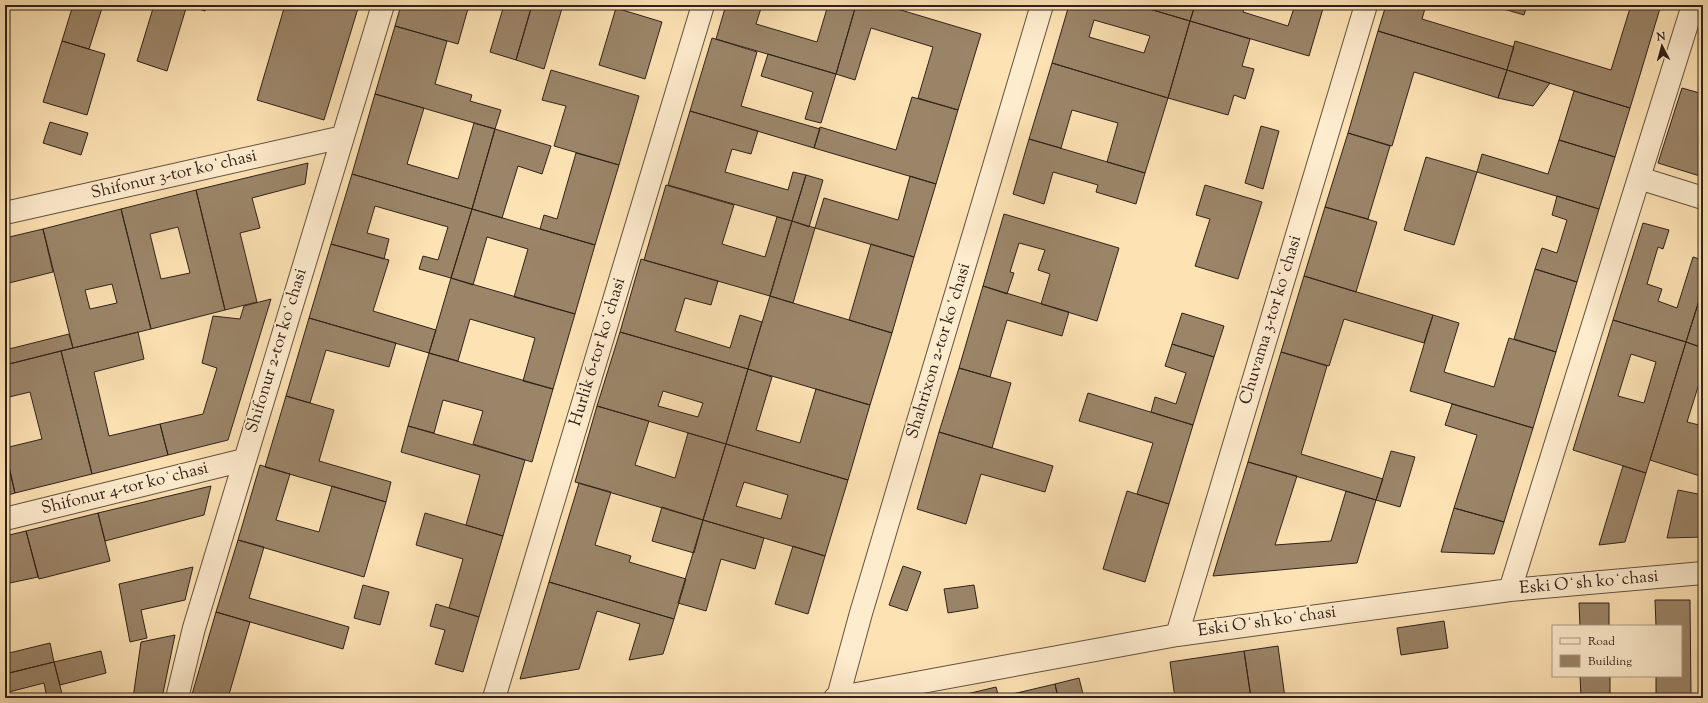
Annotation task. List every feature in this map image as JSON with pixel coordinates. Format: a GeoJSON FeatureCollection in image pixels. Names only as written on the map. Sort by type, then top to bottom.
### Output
{"type":"FeatureCollection","features":[{"type":"Feature","properties":{"kind":"street","name":"Shifonur 2-tor koʻchasi"},"geometry":{"type":"LineString","coordinates":[[177,698],[194,628],[383,5]]}},
{"type":"Feature","properties":{"kind":"street","name":"Hurlik 6-tor koʻchasi"},"geometry":{"type":"LineString","coordinates":[[494,698],[703,5]]}},
{"type":"Feature","properties":{"kind":"street","name":"Shahrixon 2-tor koʻchasi"},"geometry":{"type":"LineString","coordinates":[[836,698],[1042,5]]}},
{"type":"Feature","properties":{"kind":"street","name":"Chuvama 3-tor koʻchasi"},"geometry":{"type":"LineString","coordinates":[[1177,635],[1366,5]]}},
{"type":"Feature","properties":{"kind":"street"},"geometry":{"type":"LineString","coordinates":[[1510,590],[1693,5]]}},
{"type":"Feature","properties":{"kind":"street","name":"Shifonur 3-tor koʻchasi"},"geometry":{"type":"LineString","coordinates":[[5,213],[343,137]]}},
{"type":"Feature","properties":{"kind":"street"},"geometry":{"type":"LineString","coordinates":[[1639,178],[1703,198]]}},
{"type":"Feature","properties":{"kind":"street","name":"Shifonur 4-tor koʻchasi"},"geometry":{"type":"LineString","coordinates":[[5,519],[244,460]]}},
{"type":"Feature","properties":{"kind":"street","name":"Eski Oʻsh koʻchasi"},"geometry":{"type":"LineString","coordinates":[[836,698],[1177,635],[1510,590],[1703,573]]}},
{"type":"Feature","properties":{"kind":"building"},"geometry":{"type":"Polygon","coordinates":[[[73,5],[103,5],[89,49],[62,41],[73,5]]]}},
{"type":"Feature","properties":{"kind":"building"},"geometry":{"type":"Polygon","coordinates":[[[154,5],[187,5],[167,71],[137,61],[154,5]]]}},
{"type":"Feature","properties":{"kind":"building"},"geometry":{"type":"Polygon","coordinates":[[[187,5],[206,5],[205,11],[187,5]]]}},
{"type":"Feature","properties":{"kind":"building"},"geometry":{"type":"Polygon","coordinates":[[[285,5],[359,5],[324,120],[257,100],[285,5]]]}},
{"type":"Feature","properties":{"kind":"building"},"geometry":{"type":"Polygon","coordinates":[[[401,5],[469,5],[458,44],[395,26],[401,5]]]}},
{"type":"Feature","properties":{"kind":"building"},"geometry":{"type":"Polygon","coordinates":[[[504,5],[532,5],[516,60],[490,52],[504,5]]]}},
{"type":"Feature","properties":{"kind":"building"},"geometry":{"type":"Polygon","coordinates":[[[532,5],[563,5],[544,69],[516,60],[532,5]]]}},
{"type":"Feature","properties":{"kind":"building"},"geometry":{"type":"Polygon","coordinates":[[[726,5],[762,5],[756,24],[817,42],[828,5],[856,5],[836,74],[716,39],[726,5]]]}},
{"type":"Feature","properties":{"kind":"building"},"geometry":{"type":"Polygon","coordinates":[[[856,5],[884,5],[981,34],[958,110],[918,98],[933,47],[871,28],[855,80],[836,74],[856,5]]]}},
{"type":"Feature","properties":{"kind":"building"},"geometry":{"type":"Polygon","coordinates":[[[1069,5],[1136,5],[1190,21],[1168,98],[1052,63],[1069,5]],[[1094,20],[1089,37],[1144,53],[1150,36],[1094,20]]]}},
{"type":"Feature","properties":{"kind":"building"},"geometry":{"type":"Polygon","coordinates":[[[1136,5],[1195,5],[1190,21],[1136,5]]]}},
{"type":"Feature","properties":{"kind":"building"},"geometry":{"type":"Polygon","coordinates":[[[1195,5],[1245,5],[1243,12],[1288,26],[1295,5],[1324,5],[1309,56],[1190,21],[1195,5]]]}},
{"type":"Feature","properties":{"kind":"building"},"geometry":{"type":"Polygon","coordinates":[[[1386,5],[1426,5],[1422,19],[1514,47],[1507,70],[1378,31],[1386,5]]]}},
{"type":"Feature","properties":{"kind":"building"},"geometry":{"type":"Polygon","coordinates":[[[1490,5],[1527,5],[1524,15],[1490,5]]]}},
{"type":"Feature","properties":{"kind":"building"},"geometry":{"type":"Polygon","coordinates":[[[1631,5],[1661,5],[1630,108],[1507,70],[1515,41],[1611,70],[1631,5]]]}},
{"type":"Feature","properties":{"kind":"building"},"geometry":{"type":"Polygon","coordinates":[[[616,8],[662,22],[645,79],[599,65],[616,8]]]}},
{"type":"Feature","properties":{"kind":"building"},"geometry":{"type":"Polygon","coordinates":[[[1190,21],[1250,39],[1242,66],[1254,69],[1245,99],[1234,95],[1228,115],[1168,98],[1190,21]]]}},
{"type":"Feature","properties":{"kind":"building"},"geometry":{"type":"Polygon","coordinates":[[[395,26],[447,41],[435,84],[472,95],[470,101],[501,110],[495,129],[375,94],[395,26]]]}},
{"type":"Feature","properties":{"kind":"building"},"geometry":{"type":"Polygon","coordinates":[[[1378,31],[1507,70],[1498,98],[1414,72],[1392,146],[1348,133],[1378,31]]]}},
{"type":"Feature","properties":{"kind":"building"},"geometry":{"type":"Polygon","coordinates":[[[712,38],[757,52],[741,106],[820,129],[814,148],[690,111],[712,38]]]}},
{"type":"Feature","properties":{"kind":"building"},"geometry":{"type":"Polygon","coordinates":[[[62,41],[105,54],[87,115],[43,102],[62,41]]]}},
{"type":"Feature","properties":{"kind":"building"},"geometry":{"type":"Polygon","coordinates":[[[768,54],[836,74],[821,123],[805,119],[813,92],[761,76],[768,54]]]}},
{"type":"Feature","properties":{"kind":"building"},"geometry":{"type":"Polygon","coordinates":[[[1052,63],[1168,98],[1145,173],[1107,162],[1118,123],[1072,110],[1061,148],[1029,139],[1052,63]]]}},
{"type":"Feature","properties":{"kind":"building"},"geometry":{"type":"Polygon","coordinates":[[[551,70],[639,96],[619,165],[554,146],[566,106],[542,100],[551,70]]]}},
{"type":"Feature","properties":{"kind":"building"},"geometry":{"type":"Polygon","coordinates":[[[1507,70],[1550,83],[1533,106],[1498,98],[1507,70]]]}},
{"type":"Feature","properties":{"kind":"building"},"geometry":{"type":"Polygon","coordinates":[[[1682,88],[1703,94],[1703,177],[1658,163],[1682,88]]]}},
{"type":"Feature","properties":{"kind":"building"},"geometry":{"type":"Polygon","coordinates":[[[1574,91],[1630,108],[1615,157],[1559,140],[1574,91]]]}},
{"type":"Feature","properties":{"kind":"building"},"geometry":{"type":"Polygon","coordinates":[[[375,94],[424,108],[407,164],[458,179],[474,123],[495,129],[472,209],[352,174],[375,94]]]}},
{"type":"Feature","properties":{"kind":"building"},"geometry":{"type":"Polygon","coordinates":[[[912,97],[958,110],[936,184],[814,148],[820,127],[896,150],[912,97]]]}},
{"type":"Feature","properties":{"kind":"building"},"geometry":{"type":"Polygon","coordinates":[[[690,111],[758,131],[751,154],[732,149],[725,172],[788,190],[793,172],[806,175],[792,221],[668,185],[690,111]]]}},
{"type":"Feature","properties":{"kind":"building"},"geometry":{"type":"Polygon","coordinates":[[[50,122],[88,133],[81,155],[43,143],[50,122]]]}},
{"type":"Feature","properties":{"kind":"building"},"geometry":{"type":"Polygon","coordinates":[[[1261,126],[1279,131],[1263,189],[1245,183],[1261,126]]]}},
{"type":"Feature","properties":{"kind":"building"},"geometry":{"type":"Polygon","coordinates":[[[495,129],[551,146],[542,174],[518,166],[502,218],[472,209],[495,129]]]}},
{"type":"Feature","properties":{"kind":"building"},"geometry":{"type":"Polygon","coordinates":[[[1348,133],[1390,146],[1368,219],[1325,207],[1348,133]]]}},
{"type":"Feature","properties":{"kind":"building"},"geometry":{"type":"Polygon","coordinates":[[[1029,139],[1145,173],[1136,204],[1096,192],[1098,185],[1053,172],[1044,204],[1013,194],[1029,139]]]}},
{"type":"Feature","properties":{"kind":"building"},"geometry":{"type":"Polygon","coordinates":[[[1559,140],[1615,157],[1599,209],[1477,172],[1482,154],[1548,174],[1559,140]]]}},
{"type":"Feature","properties":{"kind":"building"},"geometry":{"type":"Polygon","coordinates":[[[576,153],[619,165],[595,245],[540,229],[544,215],[557,219],[576,153]]]}},
{"type":"Feature","properties":{"kind":"building"},"geometry":{"type":"Polygon","coordinates":[[[1426,157],[1477,172],[1454,245],[1404,230],[1426,157]]]}},
{"type":"Feature","properties":{"kind":"building"},"geometry":{"type":"Polygon","coordinates":[[[308,163],[305,184],[252,198],[260,228],[240,233],[257,302],[225,310],[196,190],[308,163]]]}},
{"type":"Feature","properties":{"kind":"building"},"geometry":{"type":"Polygon","coordinates":[[[352,174],[472,209],[451,278],[419,269],[423,256],[438,260],[448,227],[375,206],[367,233],[389,239],[384,259],[331,244],[352,174]]]}},
{"type":"Feature","properties":{"kind":"building"},"geometry":{"type":"Polygon","coordinates":[[[806,175],[823,180],[809,227],[792,221],[806,175]]]}},
{"type":"Feature","properties":{"kind":"building"},"geometry":{"type":"Polygon","coordinates":[[[910,176],[936,184],[914,257],[815,228],[824,198],[898,220],[910,176]]]}},
{"type":"Feature","properties":{"kind":"building"},"geometry":{"type":"Polygon","coordinates":[[[666,185],[734,205],[722,244],[765,257],[777,217],[792,221],[770,296],[644,260],[666,185]]]}},
{"type":"Feature","properties":{"kind":"building"},"geometry":{"type":"Polygon","coordinates":[[[1205,185],[1262,202],[1238,279],[1195,266],[1210,219],[1196,215],[1205,185]]]}},
{"type":"Feature","properties":{"kind":"building"},"geometry":{"type":"Polygon","coordinates":[[[196,190],[225,310],[151,329],[121,209],[196,190]],[[178,227],[150,234],[161,279],[190,273],[178,227]]]}},
{"type":"Feature","properties":{"kind":"building"},"geometry":{"type":"Polygon","coordinates":[[[1557,196],[1599,209],[1577,282],[1535,269],[1542,248],[1557,253],[1567,220],[1552,215],[1557,196]]]}},
{"type":"Feature","properties":{"kind":"building"},"geometry":{"type":"Polygon","coordinates":[[[1325,207],[1377,222],[1356,292],[1304,276],[1325,207]]]}},
{"type":"Feature","properties":{"kind":"building"},"geometry":{"type":"Polygon","coordinates":[[[121,209],[151,329],[73,348],[43,229],[121,209]],[[112,284],[85,290],[90,309],[117,303],[112,284]]]}},
{"type":"Feature","properties":{"kind":"building"},"geometry":{"type":"Polygon","coordinates":[[[472,209],[595,245],[575,314],[514,297],[528,249],[487,237],[473,285],[451,278],[472,209]]]}},
{"type":"Feature","properties":{"kind":"building"},"geometry":{"type":"Polygon","coordinates":[[[1004,214],[1119,248],[1097,321],[1041,304],[1050,274],[1038,270],[1045,250],[1019,243],[1010,272],[1014,273],[1007,294],[983,286],[1004,214]]]}},
{"type":"Feature","properties":{"kind":"building"},"geometry":{"type":"Polygon","coordinates":[[[792,221],[815,228],[793,303],[770,296],[792,221]]]}},
{"type":"Feature","properties":{"kind":"building"},"geometry":{"type":"Polygon","coordinates":[[[1643,223],[1669,230],[1663,249],[1658,247],[1647,284],[1662,289],[1658,301],[1677,308],[1693,257],[1703,260],[1703,288],[1686,342],[1613,320],[1643,223]]]}},
{"type":"Feature","properties":{"kind":"building"},"geometry":{"type":"Polygon","coordinates":[[[43,229],[53,272],[5,284],[5,238],[43,229]]]}},
{"type":"Feature","properties":{"kind":"building"},"geometry":{"type":"Polygon","coordinates":[[[331,244],[389,260],[373,311],[436,330],[429,353],[309,318],[331,244]]]}},
{"type":"Feature","properties":{"kind":"building"},"geometry":{"type":"Polygon","coordinates":[[[871,244],[914,257],[892,333],[849,320],[871,244]]]}},
{"type":"Feature","properties":{"kind":"building"},"geometry":{"type":"Polygon","coordinates":[[[641,259],[718,281],[711,305],[685,298],[675,331],[730,348],[740,315],[762,322],[748,369],[620,332],[641,259]]]}},
{"type":"Feature","properties":{"kind":"building"},"geometry":{"type":"Polygon","coordinates":[[[1535,269],[1577,282],[1556,352],[1514,339],[1535,269]]]}},
{"type":"Feature","properties":{"kind":"building"},"geometry":{"type":"Polygon","coordinates":[[[1304,276],[1433,315],[1424,343],[1344,319],[1329,366],[1281,352],[1304,276]]]}},
{"type":"Feature","properties":{"kind":"building"},"geometry":{"type":"Polygon","coordinates":[[[451,278],[575,314],[553,389],[523,381],[535,338],[470,319],[458,361],[429,353],[451,278]]]}},
{"type":"Feature","properties":{"kind":"building"},"geometry":{"type":"Polygon","coordinates":[[[983,286],[1069,312],[1062,336],[1007,320],[990,377],[959,368],[983,286]]]}},
{"type":"Feature","properties":{"kind":"building"},"geometry":{"type":"Polygon","coordinates":[[[1703,288],[1703,348],[1686,342],[1703,288]]]}},
{"type":"Feature","properties":{"kind":"building"},"geometry":{"type":"Polygon","coordinates":[[[770,296],[892,333],[870,405],[748,369],[770,296]]]}},
{"type":"Feature","properties":{"kind":"building"},"geometry":{"type":"Polygon","coordinates":[[[271,299],[228,440],[168,455],[160,424],[203,414],[217,368],[202,363],[213,316],[240,319],[244,306],[271,299]]]}},
{"type":"Feature","properties":{"kind":"building"},"geometry":{"type":"Polygon","coordinates":[[[1182,313],[1224,326],[1214,357],[1172,344],[1182,313]]]}},
{"type":"Feature","properties":{"kind":"building"},"geometry":{"type":"Polygon","coordinates":[[[1433,315],[1459,323],[1444,372],[1494,387],[1509,338],[1556,352],[1533,428],[1410,391],[1433,315]]]}},
{"type":"Feature","properties":{"kind":"building"},"geometry":{"type":"Polygon","coordinates":[[[309,318],[396,343],[389,367],[326,350],[310,403],[286,396],[309,318]]]}},
{"type":"Feature","properties":{"kind":"building"},"geometry":{"type":"Polygon","coordinates":[[[1613,320],[1686,342],[1646,473],[1573,450],[1613,320]],[[1631,354],[1618,396],[1644,403],[1656,362],[1631,354]]]}},
{"type":"Feature","properties":{"kind":"building"},"geometry":{"type":"Polygon","coordinates":[[[138,332],[144,359],[94,372],[109,436],[160,424],[168,455],[92,474],[61,351],[138,332]]]}},
{"type":"Feature","properties":{"kind":"building"},"geometry":{"type":"Polygon","coordinates":[[[620,332],[748,369],[726,444],[597,406],[620,332]],[[663,391],[658,406],[698,417],[703,403],[663,391]]]}},
{"type":"Feature","properties":{"kind":"building"},"geometry":{"type":"Polygon","coordinates":[[[69,334],[73,348],[5,365],[5,350],[69,334]]]}},
{"type":"Feature","properties":{"kind":"building"},"geometry":{"type":"Polygon","coordinates":[[[1686,342],[1703,348],[1703,371],[1687,422],[1703,426],[1703,477],[1650,460],[1686,342]]]}},
{"type":"Feature","properties":{"kind":"building"},"geometry":{"type":"Polygon","coordinates":[[[1172,344],[1214,357],[1193,425],[1151,412],[1155,397],[1176,404],[1186,373],[1165,366],[1172,344]]]}},
{"type":"Feature","properties":{"kind":"building"},"geometry":{"type":"Polygon","coordinates":[[[61,351],[92,474],[15,493],[5,448],[42,439],[30,392],[5,398],[5,365],[61,351]]]}},
{"type":"Feature","properties":{"kind":"building"},"geometry":{"type":"Polygon","coordinates":[[[1281,352],[1327,366],[1301,454],[1383,479],[1376,500],[1248,462],[1281,352]]]}},
{"type":"Feature","properties":{"kind":"building"},"geometry":{"type":"Polygon","coordinates":[[[429,353],[553,389],[532,462],[473,444],[483,411],[443,400],[434,433],[408,426],[429,353]]]}},
{"type":"Feature","properties":{"kind":"building"},"geometry":{"type":"Polygon","coordinates":[[[959,368],[1011,383],[992,448],[939,432],[959,368]]]}},
{"type":"Feature","properties":{"kind":"building"},"geometry":{"type":"Polygon","coordinates":[[[748,369],[772,377],[756,430],[800,443],[816,389],[870,405],[848,480],[726,444],[748,369]]]}},
{"type":"Feature","properties":{"kind":"building"},"geometry":{"type":"Polygon","coordinates":[[[1088,393],[1193,425],[1169,504],[1137,494],[1153,443],[1079,421],[1088,393]]]}},
{"type":"Feature","properties":{"kind":"building"},"geometry":{"type":"Polygon","coordinates":[[[286,396],[334,410],[319,461],[391,482],[386,502],[265,467],[286,396]]]}},
{"type":"Feature","properties":{"kind":"building"},"geometry":{"type":"Polygon","coordinates":[[[1452,404],[1533,428],[1504,522],[1454,508],[1477,435],[1445,425],[1452,404]]]}},
{"type":"Feature","properties":{"kind":"building"},"geometry":{"type":"Polygon","coordinates":[[[597,406],[649,421],[635,465],[675,478],[688,433],[726,444],[703,520],[575,482],[597,406]]]}},
{"type":"Feature","properties":{"kind":"building"},"geometry":{"type":"Polygon","coordinates":[[[408,426],[525,460],[503,536],[466,525],[480,475],[401,452],[408,426]]]}},
{"type":"Feature","properties":{"kind":"building"},"geometry":{"type":"Polygon","coordinates":[[[939,432],[1053,466],[1045,492],[981,474],[966,524],[917,509],[939,432]]]}},
{"type":"Feature","properties":{"kind":"building"},"geometry":{"type":"Polygon","coordinates":[[[726,444],[848,480],[825,556],[703,520],[726,444]],[[744,482],[736,506],[781,519],[788,495],[744,482]]]}},
{"type":"Feature","properties":{"kind":"building"},"geometry":{"type":"Polygon","coordinates":[[[1391,451],[1415,457],[1400,507],[1376,500],[1391,451]]]}},
{"type":"Feature","properties":{"kind":"building"},"geometry":{"type":"Polygon","coordinates":[[[5,453],[15,493],[5,496],[5,453]]]}},
{"type":"Feature","properties":{"kind":"building"},"geometry":{"type":"Polygon","coordinates":[[[1248,462],[1297,476],[1275,545],[1331,541],[1346,491],[1376,500],[1357,563],[1213,576],[1248,462]]]}},
{"type":"Feature","properties":{"kind":"building"},"geometry":{"type":"Polygon","coordinates":[[[260,465],[290,474],[276,520],[319,532],[332,486],[386,502],[364,577],[238,540],[260,465]]]}},
{"type":"Feature","properties":{"kind":"building"},"geometry":{"type":"Polygon","coordinates":[[[1623,466],[1646,473],[1625,542],[1599,545],[1623,466]]]}},
{"type":"Feature","properties":{"kind":"building"},"geometry":{"type":"Polygon","coordinates":[[[579,483],[611,492],[595,545],[631,556],[629,562],[686,579],[674,619],[549,582],[579,483]]]}},
{"type":"Feature","properties":{"kind":"building"},"geometry":{"type":"Polygon","coordinates":[[[211,486],[204,515],[105,541],[98,513],[211,486]]]}},
{"type":"Feature","properties":{"kind":"building"},"geometry":{"type":"Polygon","coordinates":[[[1678,490],[1703,495],[1703,537],[1667,538],[1678,490]]]}},
{"type":"Feature","properties":{"kind":"building"},"geometry":{"type":"Polygon","coordinates":[[[1127,491],[1169,504],[1145,582],[1103,569],[1127,491]]]}},
{"type":"Feature","properties":{"kind":"building"},"geometry":{"type":"Polygon","coordinates":[[[662,507],[703,520],[694,553],[652,541],[662,507]]]}},
{"type":"Feature","properties":{"kind":"building"},"geometry":{"type":"Polygon","coordinates":[[[1454,508],[1504,522],[1494,554],[1441,552],[1454,508]]]}},
{"type":"Feature","properties":{"kind":"building"},"geometry":{"type":"Polygon","coordinates":[[[98,513],[110,561],[39,579],[26,531],[98,513]]]}},
{"type":"Feature","properties":{"kind":"building"},"geometry":{"type":"Polygon","coordinates":[[[425,513],[503,536],[479,617],[449,608],[463,559],[416,545],[425,513]]]}},
{"type":"Feature","properties":{"kind":"building"},"geometry":{"type":"Polygon","coordinates":[[[703,520],[764,538],[755,569],[721,559],[706,611],[678,603],[703,520]]]}},
{"type":"Feature","properties":{"kind":"building"},"geometry":{"type":"Polygon","coordinates":[[[26,531],[38,577],[5,584],[5,536],[26,531]]]}},
{"type":"Feature","properties":{"kind":"building"},"geometry":{"type":"Polygon","coordinates":[[[238,540],[264,547],[249,598],[349,627],[343,649],[216,612],[238,540]]]}},
{"type":"Feature","properties":{"kind":"building"},"geometry":{"type":"Polygon","coordinates":[[[793,546],[825,556],[808,614],[775,604],[793,546]]]}},
{"type":"Feature","properties":{"kind":"building"},"geometry":{"type":"Polygon","coordinates":[[[903,566],[921,572],[907,611],[889,605],[903,566]]]}},
{"type":"Feature","properties":{"kind":"building"},"geometry":{"type":"Polygon","coordinates":[[[193,567],[185,600],[141,610],[147,638],[130,642],[119,584],[193,567]]]}},
{"type":"Feature","properties":{"kind":"building"},"geometry":{"type":"Polygon","coordinates":[[[549,582],[674,619],[663,654],[629,660],[640,624],[597,611],[579,669],[520,679],[549,582]]]}},
{"type":"Feature","properties":{"kind":"building"},"geometry":{"type":"Polygon","coordinates":[[[363,585],[389,592],[380,625],[354,618],[363,585]]]}},
{"type":"Feature","properties":{"kind":"building"},"geometry":{"type":"Polygon","coordinates":[[[974,585],[978,608],[948,613],[944,589],[974,585]]]}},
{"type":"Feature","properties":{"kind":"building"},"geometry":{"type":"Polygon","coordinates":[[[1655,600],[1690,600],[1691,696],[1656,697],[1656,677],[1682,677],[1682,625],[1656,625],[1655,600]]]}},
{"type":"Feature","properties":{"kind":"building"},"geometry":{"type":"Polygon","coordinates":[[[1579,603],[1609,603],[1609,625],[1580,625],[1579,603]]]}},
{"type":"Feature","properties":{"kind":"building"},"geometry":{"type":"Polygon","coordinates":[[[436,604],[479,617],[463,672],[435,664],[445,630],[430,626],[436,604]]]}},
{"type":"Feature","properties":{"kind":"building"},"geometry":{"type":"Polygon","coordinates":[[[216,612],[250,622],[228,698],[191,698],[216,612]]]}},
{"type":"Feature","properties":{"kind":"building"},"geometry":{"type":"Polygon","coordinates":[[[1444,621],[1448,648],[1401,655],[1397,628],[1444,621]]]}},
{"type":"Feature","properties":{"kind":"building"},"geometry":{"type":"Polygon","coordinates":[[[175,635],[162,698],[133,698],[141,642],[175,635]]]}},
{"type":"Feature","properties":{"kind":"building"},"geometry":{"type":"Polygon","coordinates":[[[50,643],[54,662],[5,674],[5,654],[50,643]]]}},
{"type":"Feature","properties":{"kind":"building"},"geometry":{"type":"Polygon","coordinates":[[[1278,646],[1285,698],[1251,698],[1244,651],[1278,646]]]}},
{"type":"Feature","properties":{"kind":"building"},"geometry":{"type":"Polygon","coordinates":[[[101,651],[106,673],[60,685],[54,662],[101,651]]]}},
{"type":"Feature","properties":{"kind":"building"},"geometry":{"type":"Polygon","coordinates":[[[1244,651],[1251,698],[1175,698],[1170,662],[1244,651]]]}},
{"type":"Feature","properties":{"kind":"building"},"geometry":{"type":"Polygon","coordinates":[[[54,662],[63,698],[47,698],[44,683],[5,693],[5,674],[54,662]]]}},
{"type":"Feature","properties":{"kind":"building"},"geometry":{"type":"Polygon","coordinates":[[[1580,677],[1610,677],[1610,698],[1581,698],[1580,677]]]}},
{"type":"Feature","properties":{"kind":"building"},"geometry":{"type":"Polygon","coordinates":[[[1079,678],[1084,698],[1058,698],[1055,684],[1079,678]]]}},
{"type":"Feature","properties":{"kind":"building"},"geometry":{"type":"Polygon","coordinates":[[[1055,684],[1058,698],[1022,698],[1021,692],[1055,684]]]}},
{"type":"Feature","properties":{"kind":"building"},"geometry":{"type":"Polygon","coordinates":[[[996,687],[999,698],[950,698],[996,687]]]}},
{"type":"Feature","properties":{"kind":"building"},"geometry":{"type":"Polygon","coordinates":[[[1021,692],[1022,698],[999,698],[999,697],[1021,692]]]}}]}
